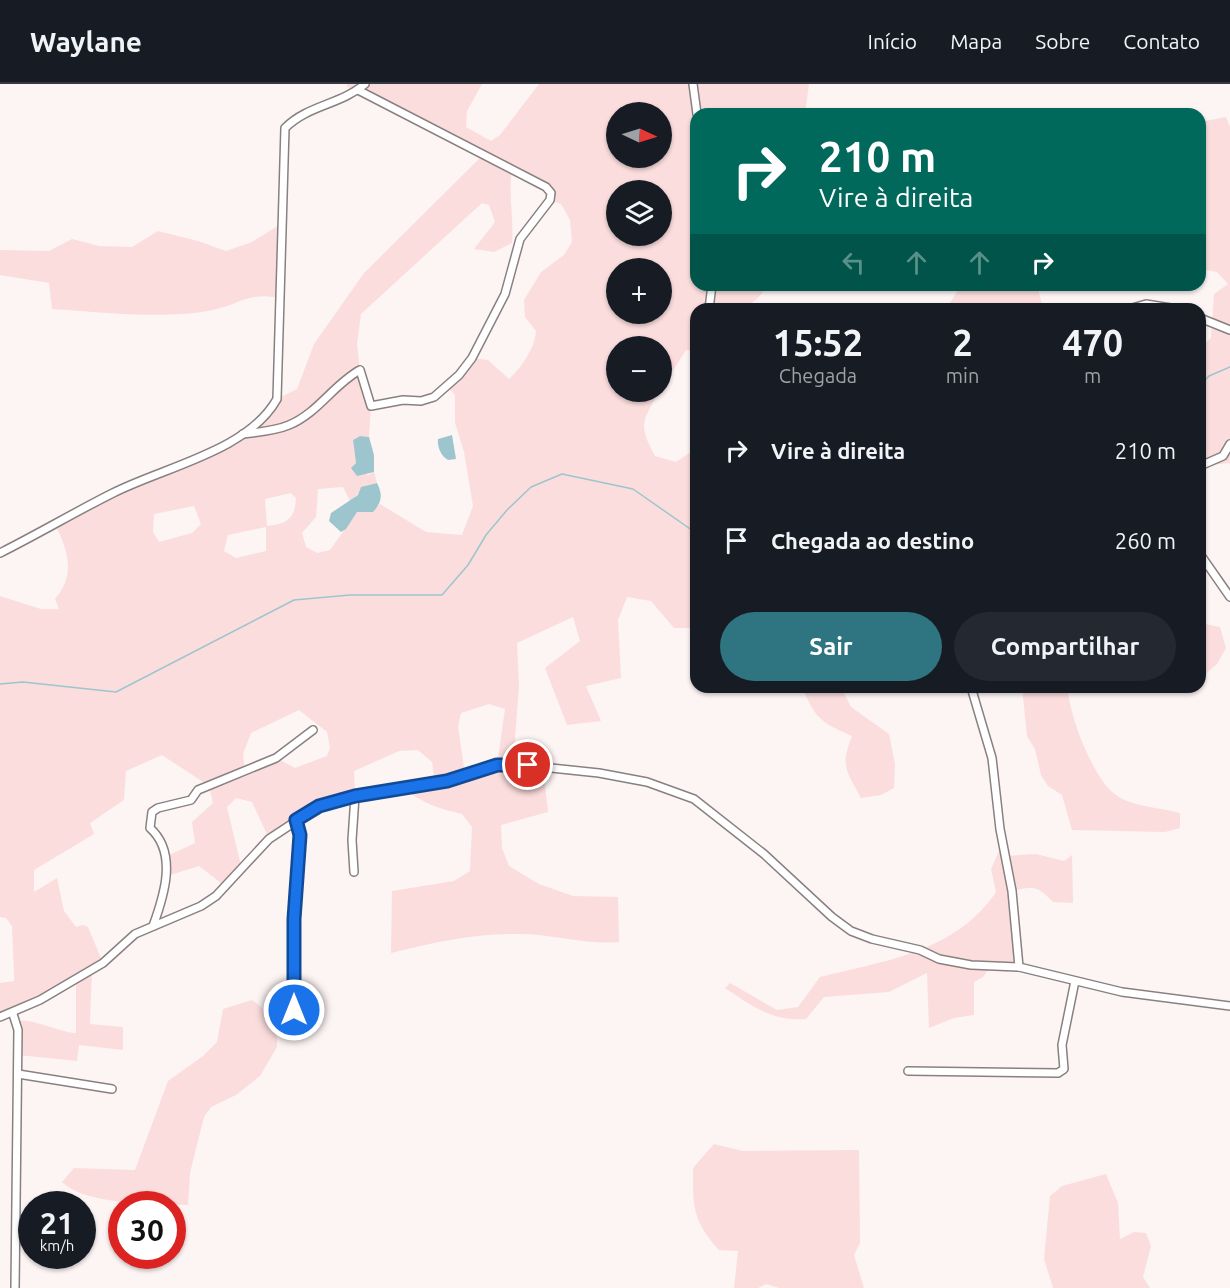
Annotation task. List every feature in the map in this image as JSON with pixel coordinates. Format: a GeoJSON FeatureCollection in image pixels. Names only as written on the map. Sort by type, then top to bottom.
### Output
{"type":"FeatureCollection","features":[{"type":"Feature","properties":{"kind":"street"},"geometry":{"type":"LineString","coordinates":[[0,553],[114,492],[231,442],[268,415],[278,399],[285,128],[306,111],[340,101],[365,84]]}},
{"type":"Feature","properties":{"kind":"street"},"geometry":{"type":"LineString","coordinates":[[693,84],[696,108]]}},
{"type":"Feature","properties":{"kind":"street"},"geometry":{"type":"LineString","coordinates":[[243,434],[288,426],[309,414],[349,375],[360,370],[371,406],[403,400],[421,401],[434,397],[448,387],[472,358],[505,294],[520,239],[550,201],[551,193],[546,187],[358,90]]}},
{"type":"Feature","properties":{"kind":"street"},"geometry":{"type":"LineString","coordinates":[[1206,320],[1230,330]]}},
{"type":"Feature","properties":{"kind":"street"},"geometry":{"type":"LineString","coordinates":[[1206,463],[1223,456],[1230,444]]}},
{"type":"Feature","properties":{"kind":"street"},"geometry":{"type":"LineString","coordinates":[[1206,563],[1230,597]]}},
{"type":"Feature","properties":{"kind":"street"},"geometry":{"type":"LineString","coordinates":[[973,693],[992,758],[1000,829],[1012,891],[1019,967]]}},
{"type":"Feature","properties":{"kind":"street"},"geometry":{"type":"LineString","coordinates":[[153,927],[163,901],[167,876],[160,837],[150,828],[152,812],[158,808],[191,800],[198,790],[276,758],[313,730]]}},
{"type":"Feature","properties":{"kind":"street"},"geometry":{"type":"LineString","coordinates":[[0,1017],[13,1014],[103,963],[135,934],[177,918],[216,896],[262,846],[319,806],[355,796],[447,781],[497,765],[513,764],[599,773],[647,782],[694,799],[764,854],[832,917],[851,931],[872,939],[920,950],[939,959],[971,965],[1019,967],[1122,992],[1230,1006]]}},
{"type":"Feature","properties":{"kind":"street"},"geometry":{"type":"LineString","coordinates":[[354,872],[352,840],[355,796]]}},
{"type":"Feature","properties":{"kind":"street"},"geometry":{"type":"LineString","coordinates":[[294,1010],[294,919],[300,835],[296,820]]}},
{"type":"Feature","properties":{"kind":"street"},"geometry":{"type":"LineString","coordinates":[[908,1071],[1058,1073],[1064,1069],[1062,1045],[1075,981]]}},
{"type":"Feature","properties":{"kind":"street"},"geometry":{"type":"LineString","coordinates":[[13,1014],[18,1021],[15,1288]]}},
{"type":"Feature","properties":{"kind":"street"},"geometry":{"type":"LineString","coordinates":[[18,1074],[112,1089]]}},
{"type":"Feature","properties":{"kind":"shaded area"},"geometry":{"type":"Polygon","coordinates":[[[346,84],[482,84],[467,111],[466,127],[491,141],[500,135],[539,84],[809,84],[806,108],[690,108],[690,291],[763,291],[761,294],[750,303],[690,303],[690,350],[686,350],[672,372],[672,336],[606,336],[606,402],[653,402],[646,417],[644,430],[655,456],[676,462],[690,453],[690,627],[674,628],[651,601],[627,597],[618,620],[621,678],[586,686],[601,721],[567,725],[545,668],[580,641],[573,617],[517,643],[519,686],[513,764],[543,767],[548,812],[501,825],[502,848],[509,866],[539,884],[573,896],[618,897],[619,942],[592,942],[527,934],[498,934],[452,940],[391,953],[392,891],[454,881],[470,871],[472,827],[462,814],[431,805],[404,788],[435,783],[432,762],[418,750],[399,751],[354,771],[355,796],[319,806],[269,839],[252,802],[236,798],[227,807],[241,866],[225,886],[199,866],[167,876],[165,857],[195,843],[192,822],[213,803],[209,786],[162,755],[126,771],[124,800],[90,823],[94,834],[34,870],[34,892],[57,878],[64,911],[76,927],[83,925],[88,927],[103,963],[92,970],[90,1024],[123,1027],[123,1050],[79,1045],[77,1061],[18,1055],[18,1021],[30,1021],[76,1033],[76,980],[0,1018],[0,983],[14,981],[14,975],[12,926],[6,918],[0,917],[0,596],[41,609],[59,609],[55,599],[66,581],[68,562],[55,524],[114,492],[231,442],[268,415],[277,399],[297,389],[314,344],[364,273],[483,155],[359,90],[353,94],[346,84]],[[512,169],[512,243],[494,252],[474,249],[495,222],[489,205],[482,203],[361,314],[357,344],[360,370],[371,406],[369,437],[360,436],[353,440],[356,463],[368,475],[374,472],[377,483],[368,485],[350,501],[343,487],[318,489],[316,517],[302,533],[306,547],[317,553],[330,550],[357,512],[372,512],[380,504],[426,532],[462,535],[473,506],[464,452],[455,423],[455,395],[448,387],[472,358],[488,360],[509,379],[527,357],[536,331],[525,317],[524,300],[541,272],[564,255],[572,242],[570,220],[561,204],[550,200],[551,193],[512,169]],[[291,493],[265,499],[267,526],[284,522],[291,516],[296,498],[291,493]],[[194,506],[154,514],[153,532],[159,542],[192,533],[201,524],[194,506]],[[266,527],[228,535],[224,551],[236,558],[266,551],[266,527]],[[489,704],[461,713],[458,726],[465,775],[497,765],[505,709],[489,704]],[[299,710],[251,733],[243,754],[245,771],[276,758],[295,768],[327,756],[330,748],[327,732],[299,710]]]}},
{"type":"Feature","properties":{"kind":"shaded area"},"geometry":{"type":"Polygon","coordinates":[[[1226,117],[1230,127],[1230,463],[1206,465],[1206,343],[1211,338],[1214,294],[1228,284],[1217,272],[1206,270],[1206,121],[1226,117]]]}},
{"type":"Feature","properties":{"kind":"shaded area"},"geometry":{"type":"Polygon","coordinates":[[[281,224],[279,298],[259,296],[213,310],[154,315],[52,309],[49,283],[0,275],[0,250],[49,251],[72,239],[99,246],[132,247],[158,231],[226,251],[252,242],[281,224]]]}},
{"type":"Feature","properties":{"kind":"shaded area"},"geometry":{"type":"Polygon","coordinates":[[[957,291],[1039,291],[1042,303],[950,303],[957,291]]]}},
{"type":"Feature","properties":{"kind":"shaded area"},"geometry":{"type":"Polygon","coordinates":[[[1206,624],[1220,627],[1226,648],[1217,664],[1206,674],[1206,624]]]}},
{"type":"Feature","properties":{"kind":"shaded area"},"geometry":{"type":"Polygon","coordinates":[[[805,693],[844,693],[851,707],[889,734],[895,764],[894,788],[881,795],[861,798],[846,768],[846,754],[852,736],[826,723],[811,706],[805,693]]]}},
{"type":"Feature","properties":{"kind":"shaded area"},"geometry":{"type":"Polygon","coordinates":[[[1023,693],[1069,693],[1076,726],[1088,756],[1110,790],[1125,800],[1143,806],[1180,813],[1180,828],[1165,832],[1072,830],[1062,795],[1048,786],[1041,775],[1035,749],[1027,736],[1023,693]]]}},
{"type":"Feature","properties":{"kind":"shaded area"},"geometry":{"type":"Polygon","coordinates":[[[1003,842],[1005,856],[1036,854],[1064,861],[1072,855],[1073,903],[1053,902],[1043,892],[1034,888],[1012,891],[1019,967],[991,966],[983,977],[974,982],[974,1015],[954,1018],[929,1028],[927,973],[889,992],[824,997],[806,1019],[772,1015],[725,988],[730,983],[777,1010],[798,1007],[820,977],[893,959],[940,941],[961,928],[980,912],[996,892],[991,869],[1003,842]]]}},
{"type":"Feature","properties":{"kind":"shaded area"},"geometry":{"type":"Polygon","coordinates":[[[252,1000],[277,1019],[277,1047],[260,1076],[236,1095],[211,1107],[204,1117],[190,1173],[188,1205],[186,1205],[186,1191],[108,1191],[108,1200],[96,1197],[96,1191],[76,1191],[62,1182],[74,1168],[135,1170],[168,1081],[203,1056],[217,1042],[223,1009],[252,1000]]]}},
{"type":"Feature","properties":{"kind":"shaded area"},"geometry":{"type":"Polygon","coordinates":[[[714,1144],[743,1151],[859,1150],[860,1243],[854,1255],[864,1288],[779,1288],[766,1284],[758,1288],[734,1288],[738,1251],[719,1250],[699,1221],[694,1203],[693,1168],[714,1144]]]}},
{"type":"Feature","properties":{"kind":"shaded area"},"geometry":{"type":"Polygon","coordinates":[[[1106,1174],[1118,1203],[1120,1239],[1134,1232],[1146,1233],[1151,1246],[1143,1277],[1150,1288],[1053,1288],[1044,1259],[1050,1196],[1062,1186],[1106,1174]]]}},
{"type":"Feature","properties":{"kind":"water"},"geometry":{"type":"Polygon","coordinates":[[[452,435],[456,459],[448,460],[440,451],[438,439],[452,435]]]}},
{"type":"Feature","properties":{"kind":"water"},"geometry":{"type":"Polygon","coordinates":[[[360,436],[369,437],[374,455],[374,472],[357,476],[351,468],[356,463],[353,440],[360,436]]]}},
{"type":"Feature","properties":{"kind":"water"},"geometry":{"type":"Polygon","coordinates":[[[377,483],[381,498],[373,512],[357,512],[346,529],[341,532],[329,521],[331,513],[358,495],[361,487],[377,483]]]}},
{"type":"Feature","properties":{"kind":"waterway"},"geometry":{"type":"LineString","coordinates":[[1206,379],[1230,367]]}},
{"type":"Feature","properties":{"kind":"waterway"},"geometry":{"type":"LineString","coordinates":[[0,684],[23,682],[116,692],[294,600],[350,595],[442,595],[468,565],[486,535],[507,510],[531,487],[562,474],[633,489],[690,529]]}},
{"type":"Feature","properties":{"kind":"route"},"geometry":{"type":"LineString","coordinates":[[294,1010],[294,919],[300,835],[296,820],[319,806],[355,796],[447,781],[497,765],[528,765]]}}]}
